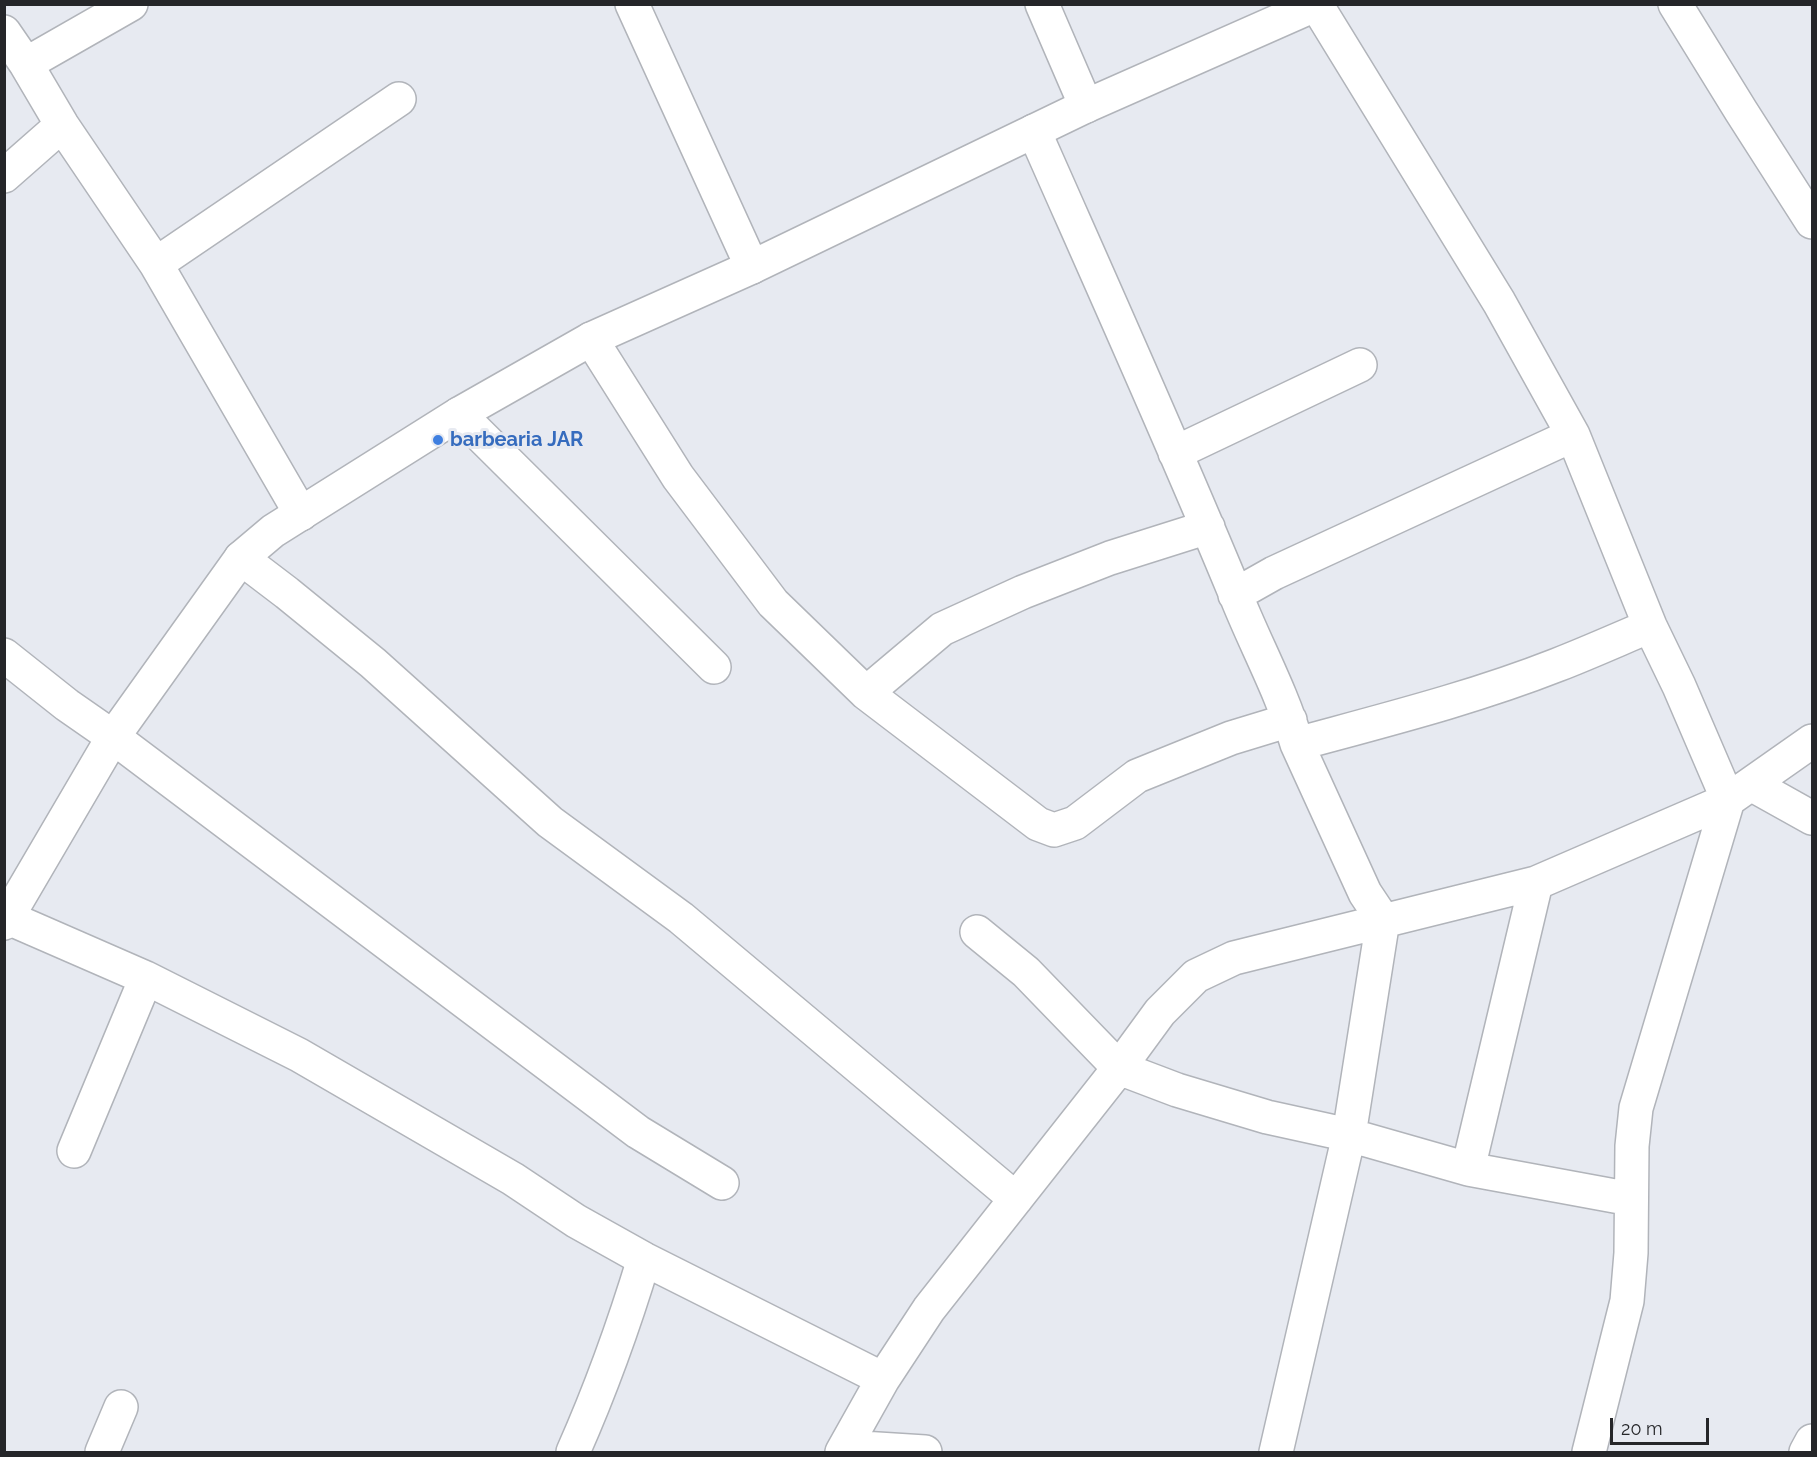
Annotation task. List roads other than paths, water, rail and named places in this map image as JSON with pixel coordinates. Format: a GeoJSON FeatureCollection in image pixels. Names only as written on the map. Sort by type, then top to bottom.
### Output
{"type":"FeatureCollection","features":[{"type":"Feature","properties":{"kind":"street"},"geometry":{"type":"LineString","coordinates":[[26,64],[131,4]]}},
{"type":"Feature","properties":{"kind":"street"},"geometry":{"type":"LineString","coordinates":[[632,4],[752,267]]}},
{"type":"Feature","properties":{"kind":"street"},"geometry":{"type":"LineString","coordinates":[[1042,4],[1086,106]]}},
{"type":"Feature","properties":{"kind":"street"},"geometry":{"type":"LineString","coordinates":[[1676,4],[1812,222]]}},
{"type":"Feature","properties":{"kind":"street"},"geometry":{"type":"LineString","coordinates":[[884,1379],[644,1259],[576,1221],[513,1179],[298,1055],[146,978],[6,919],[113,737],[241,558],[273,531],[459,414],[591,339],[752,267],[1086,106],[1316,5],[1499,302],[1573,435],[1650,626],[1679,686],[1739,792],[1812,818]]}},
{"type":"Feature","properties":{"kind":"street"},"geometry":{"type":"LineString","coordinates":[[4,32],[156,264],[301,514]]}},
{"type":"Feature","properties":{"kind":"street"},"geometry":{"type":"LineString","coordinates":[[156,264],[399,99]]}},
{"type":"Feature","properties":{"kind":"street"},"geometry":{"type":"LineString","coordinates":[[4,176],[63,125]]}},
{"type":"Feature","properties":{"kind":"street"},"geometry":{"type":"LineString","coordinates":[[1034,131],[1208,527],[1235,595],[1365,893],[1383,920],[1349,1135],[1276,1452]]}},
{"type":"Feature","properties":{"kind":"street"},"geometry":{"type":"LineString","coordinates":[[591,339],[678,477],[773,603],[866,693],[1038,824],[1054,830],[1075,823],[1137,776],[1231,738],[1294,732],[1428,709],[1556,666],[1650,626]]}},
{"type":"Feature","properties":{"kind":"street"},"geometry":{"type":"LineString","coordinates":[[1175,453],[1360,365]]}},
{"type":"Feature","properties":{"kind":"street"},"geometry":{"type":"LineString","coordinates":[[459,414],[714,667]]}},
{"type":"Feature","properties":{"kind":"street"},"geometry":{"type":"LineString","coordinates":[[1235,595],[1274,573],[1573,435]]}},
{"type":"Feature","properties":{"kind":"street"},"geometry":{"type":"LineString","coordinates":[[866,693],[942,629],[1023,592],[1110,558],[1208,527]]}},
{"type":"Feature","properties":{"kind":"street"},"geometry":{"type":"LineString","coordinates":[[241,558],[287,592],[373,663],[550,822],[681,918],[1016,1199]]}},
{"type":"Feature","properties":{"kind":"street"},"geometry":{"type":"LineString","coordinates":[[4,655],[67,705],[113,737],[638,1132],[722,1184]]}},
{"type":"Feature","properties":{"kind":"street"},"geometry":{"type":"LineString","coordinates":[[925,1452],[844,1450],[884,1379],[929,1309],[1119,1068],[1160,1012],[1196,976],[1234,958],[1536,883],[1739,792],[1812,741]]}},
{"type":"Feature","properties":{"kind":"street"},"geometry":{"type":"LineString","coordinates":[[1589,1452],[1627,1301],[1631,1253],[1632,1146],[1636,1108],[1739,792]]}},
{"type":"Feature","properties":{"kind":"street"},"geometry":{"type":"LineString","coordinates":[[1468,1168],[1536,883]]}},
{"type":"Feature","properties":{"kind":"street"},"geometry":{"type":"LineString","coordinates":[[977,932],[1026,972],[1119,1068],[1177,1090],[1268,1117],[1349,1135],[1468,1168],[1631,1199]]}},
{"type":"Feature","properties":{"kind":"street"},"geometry":{"type":"LineString","coordinates":[[74,1151],[146,978]]}},
{"type":"Feature","properties":{"kind":"street"},"geometry":{"type":"LineString","coordinates":[[573,1452],[595,1402],[621,1332],[644,1259]]}},
{"type":"Feature","properties":{"kind":"street"},"geometry":{"type":"LineString","coordinates":[[102,1452],[121,1407]]}},
{"type":"Feature","properties":{"kind":"street"},"geometry":{"type":"LineString","coordinates":[[1806,1452],[1812,1441]]}},
{"type":"Feature","properties":{"kind":"place","name":"barbearia JAR"},"geometry":{"type":"Point","coordinates":[438,440]}}]}
